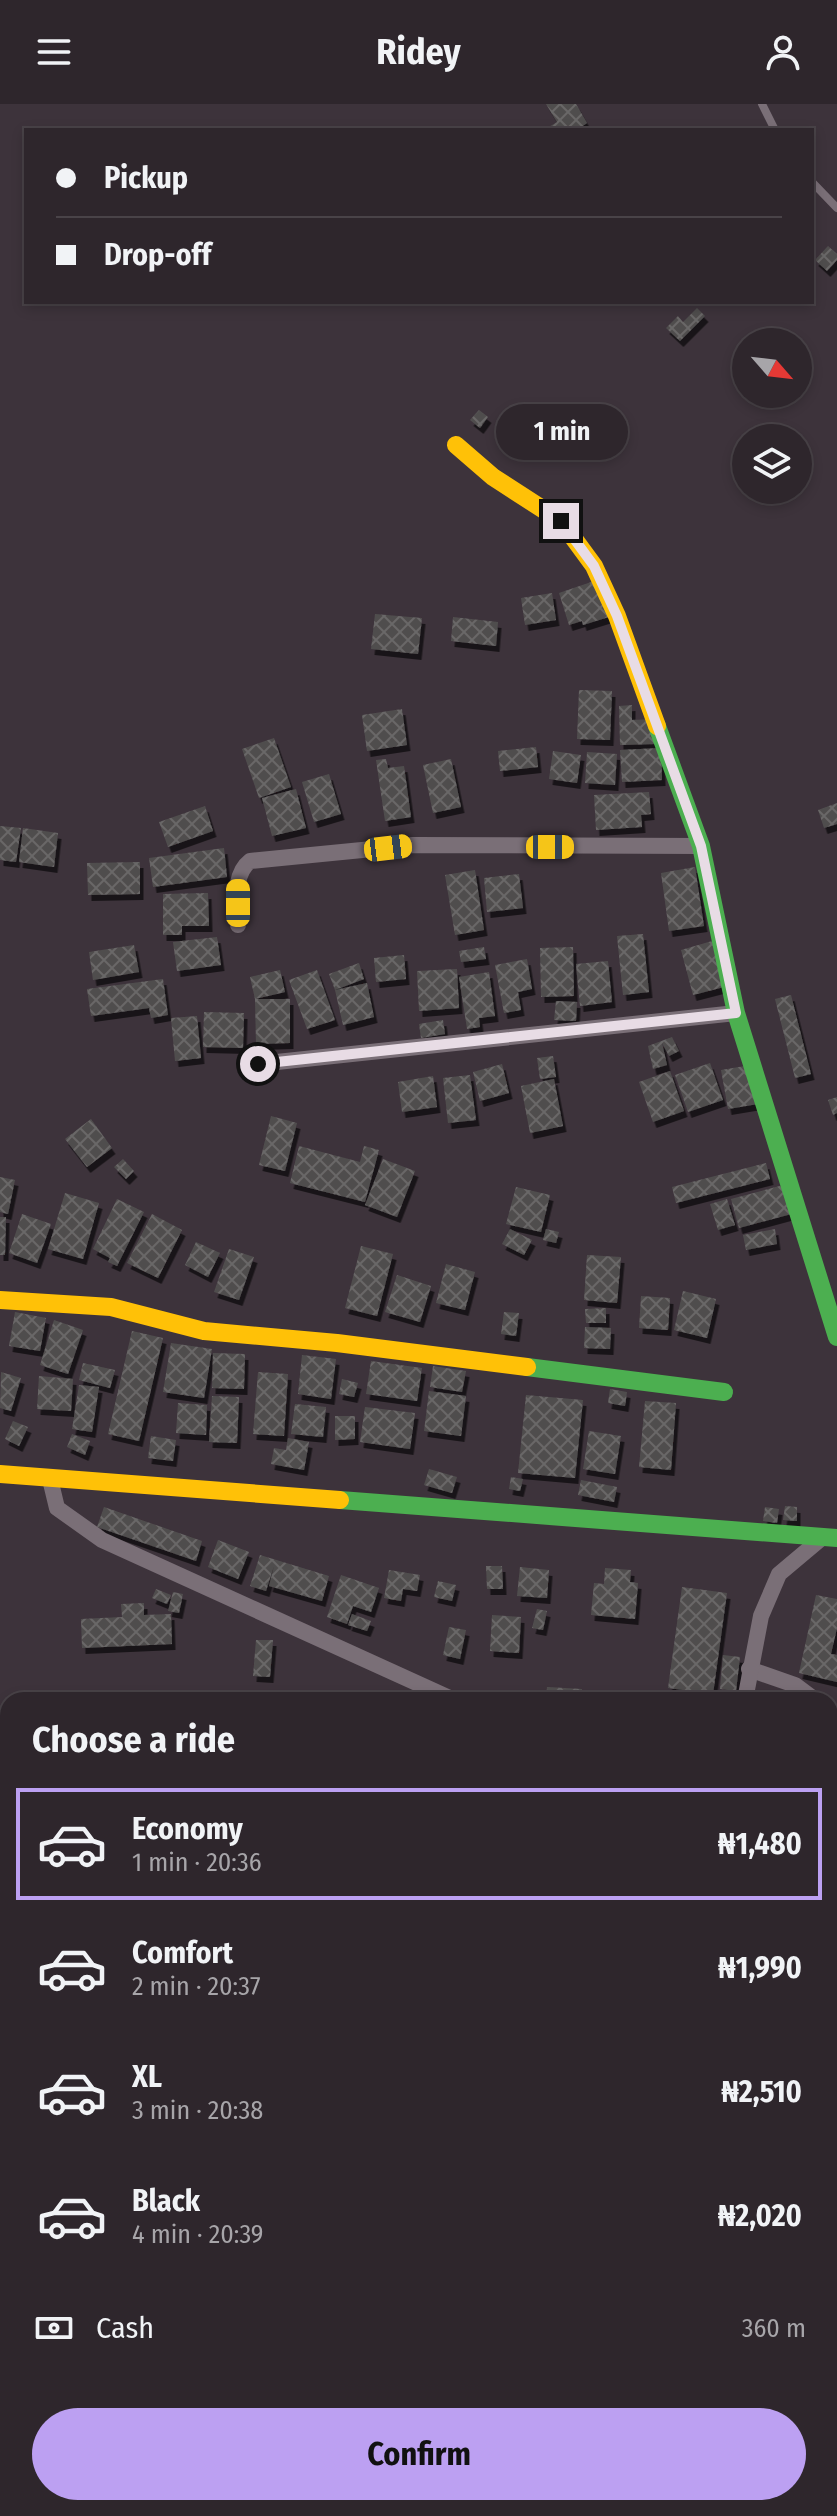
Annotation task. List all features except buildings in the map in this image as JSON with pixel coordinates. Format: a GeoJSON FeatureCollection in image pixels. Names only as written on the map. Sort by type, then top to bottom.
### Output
{"type":"FeatureCollection","features":[{"type":"Feature","properties":{"kind":"street"},"geometry":{"type":"LineString","coordinates":[[456,445],[493,477],[561,521],[594,566],[646,693],[665,753],[701,846],[736,1013],[837,1337]]}},
{"type":"Feature","properties":{"kind":"street"},"geometry":{"type":"LineString","coordinates":[[238,925],[238,882],[242,867],[250,861],[413,845],[701,846]]}},
{"type":"Feature","properties":{"kind":"street"},"geometry":{"type":"LineString","coordinates":[[258,1064],[736,1013]]}},
{"type":"Feature","properties":{"kind":"street"},"geometry":{"type":"LineString","coordinates":[[0,1300],[111,1307],[204,1331],[337,1343],[724,1392]]}},
{"type":"Feature","properties":{"kind":"street"},"geometry":{"type":"LineString","coordinates":[[0,1474],[833,1536]]}},
{"type":"Feature","properties":{"kind":"street"},"geometry":{"type":"LineString","coordinates":[[50,1479],[57,1508],[102,1540],[436,1692]]}},
{"type":"Feature","properties":{"kind":"street"},"geometry":{"type":"LineString","coordinates":[[746,1692],[761,1616],[779,1574],[833,1536]]}},
{"type":"Feature","properties":{"kind":"street"},"geometry":{"type":"LineString","coordinates":[[749,1669],[795,1685],[804,1692]]}},
{"type":"Feature","properties":{"kind":"lane"},"geometry":{"type":"LineString","coordinates":[[762,104],[774,128]]}},
{"type":"Feature","properties":{"kind":"lane"},"geometry":{"type":"LineString","coordinates":[[814,184],[837,208]]}},
{"type":"Feature","properties":{"kind":"traffic: fast"},"geometry":{"type":"LineString","coordinates":[[657,726],[701,846],[736,1013],[837,1337]]}},
{"type":"Feature","properties":{"kind":"traffic: fast"},"geometry":{"type":"LineString","coordinates":[[527,1367],[724,1392]]}},
{"type":"Feature","properties":{"kind":"traffic: fast"},"geometry":{"type":"LineString","coordinates":[[340,1500],[837,1538]]}},
{"type":"Feature","properties":{"kind":"traffic: slow"},"geometry":{"type":"LineString","coordinates":[[456,445],[493,477],[561,521],[594,566],[617,616],[657,726]]}},
{"type":"Feature","properties":{"kind":"traffic: slow"},"geometry":{"type":"LineString","coordinates":[[0,1300],[111,1307],[204,1331],[337,1343],[527,1367]]}},
{"type":"Feature","properties":{"kind":"traffic: slow"},"geometry":{"type":"LineString","coordinates":[[0,1474],[340,1500]]}},
{"type":"Feature","properties":{"kind":"route"},"geometry":{"type":"LineString","coordinates":[[258,1064],[736,1013],[701,846],[617,616],[594,566],[561,521]]}}]}
